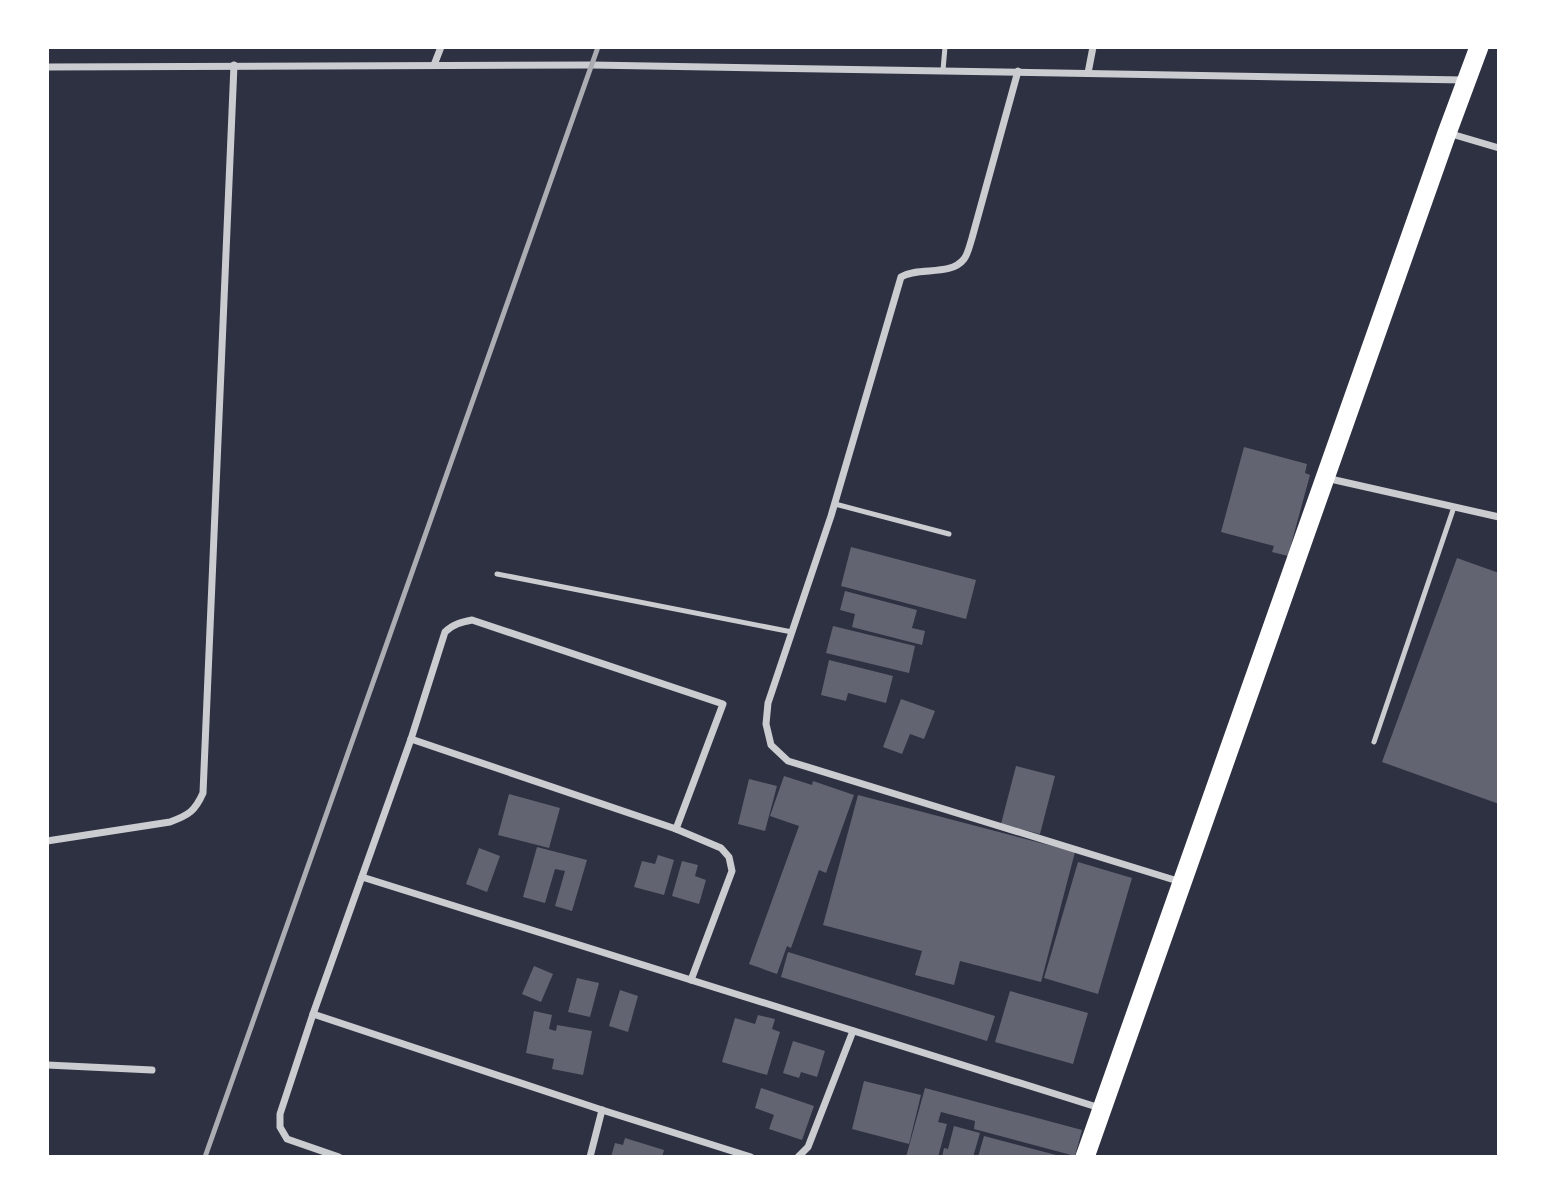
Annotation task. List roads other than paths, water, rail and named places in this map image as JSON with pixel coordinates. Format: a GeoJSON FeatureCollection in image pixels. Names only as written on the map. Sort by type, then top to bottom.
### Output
{"type":"FeatureCollection","features":[{"type":"Feature","properties":{"kind":"highway"},"geometry":{"type":"LineString","coordinates":[[1084,1157],[1479,47]]}},
{"type":"Feature","properties":{"kind":"street"},"geometry":{"type":"LineString","coordinates":[[434,65],[441,47]]}},
{"type":"Feature","properties":{"kind":"street"},"geometry":{"type":"LineString","coordinates":[[1088,73],[1093,47]]}},
{"type":"Feature","properties":{"kind":"street"},"geometry":{"type":"LineString","coordinates":[[47,841],[170,822],[185,817],[196,807],[203,793],[234,65]]}},
{"type":"Feature","properties":{"kind":"street"},"geometry":{"type":"LineString","coordinates":[[47,67],[592,65],[1468,80]]}},
{"type":"Feature","properties":{"kind":"street"},"geometry":{"type":"LineString","coordinates":[[1018,71],[964,259],[946,270],[923,270],[901,277],[835,504],[768,703],[766,724],[771,745],[789,761],[1181,883]]}},
{"type":"Feature","properties":{"kind":"street"},"geometry":{"type":"LineString","coordinates":[[1447,133],[1499,148]]}},
{"type":"Feature","properties":{"kind":"street"},"geometry":{"type":"LineString","coordinates":[[1325,478],[1499,517]]}},
{"type":"Feature","properties":{"kind":"street"},"geometry":{"type":"LineString","coordinates":[[339,1157],[288,1139],[281,1126],[280,1114],[446,632],[457,624],[472,620],[723,705],[676,829]]}},
{"type":"Feature","properties":{"kind":"street"},"geometry":{"type":"LineString","coordinates":[[411,739],[676,829],[722,848],[729,857],[732,871],[691,980]]}},
{"type":"Feature","properties":{"kind":"street"},"geometry":{"type":"LineString","coordinates":[[362,877],[1101,1108]]}},
{"type":"Feature","properties":{"kind":"street"},"geometry":{"type":"LineString","coordinates":[[313,1014],[751,1157]]}},
{"type":"Feature","properties":{"kind":"street"},"geometry":{"type":"LineString","coordinates":[[798,1157],[808,1147],[853,1031]]}},
{"type":"Feature","properties":{"kind":"street"},"geometry":{"type":"LineString","coordinates":[[47,1065],[152,1070]]}},
{"type":"Feature","properties":{"kind":"street"},"geometry":{"type":"LineString","coordinates":[[590,1157],[602,1110]]}},
{"type":"Feature","properties":{"kind":"lane"},"geometry":{"type":"LineString","coordinates":[[943,70],[945,47]]}},
{"type":"Feature","properties":{"kind":"lane"},"geometry":{"type":"LineString","coordinates":[[835,504],[949,534]]}},
{"type":"Feature","properties":{"kind":"lane"},"geometry":{"type":"LineString","coordinates":[[1374,742],[1454,507]]}},
{"type":"Feature","properties":{"kind":"lane"},"geometry":{"type":"LineString","coordinates":[[497,574],[792,632]]}},
{"type":"Feature","properties":{"kind":"railway"},"geometry":{"type":"LineString","coordinates":[[205,1157],[598,47]]}}]}
